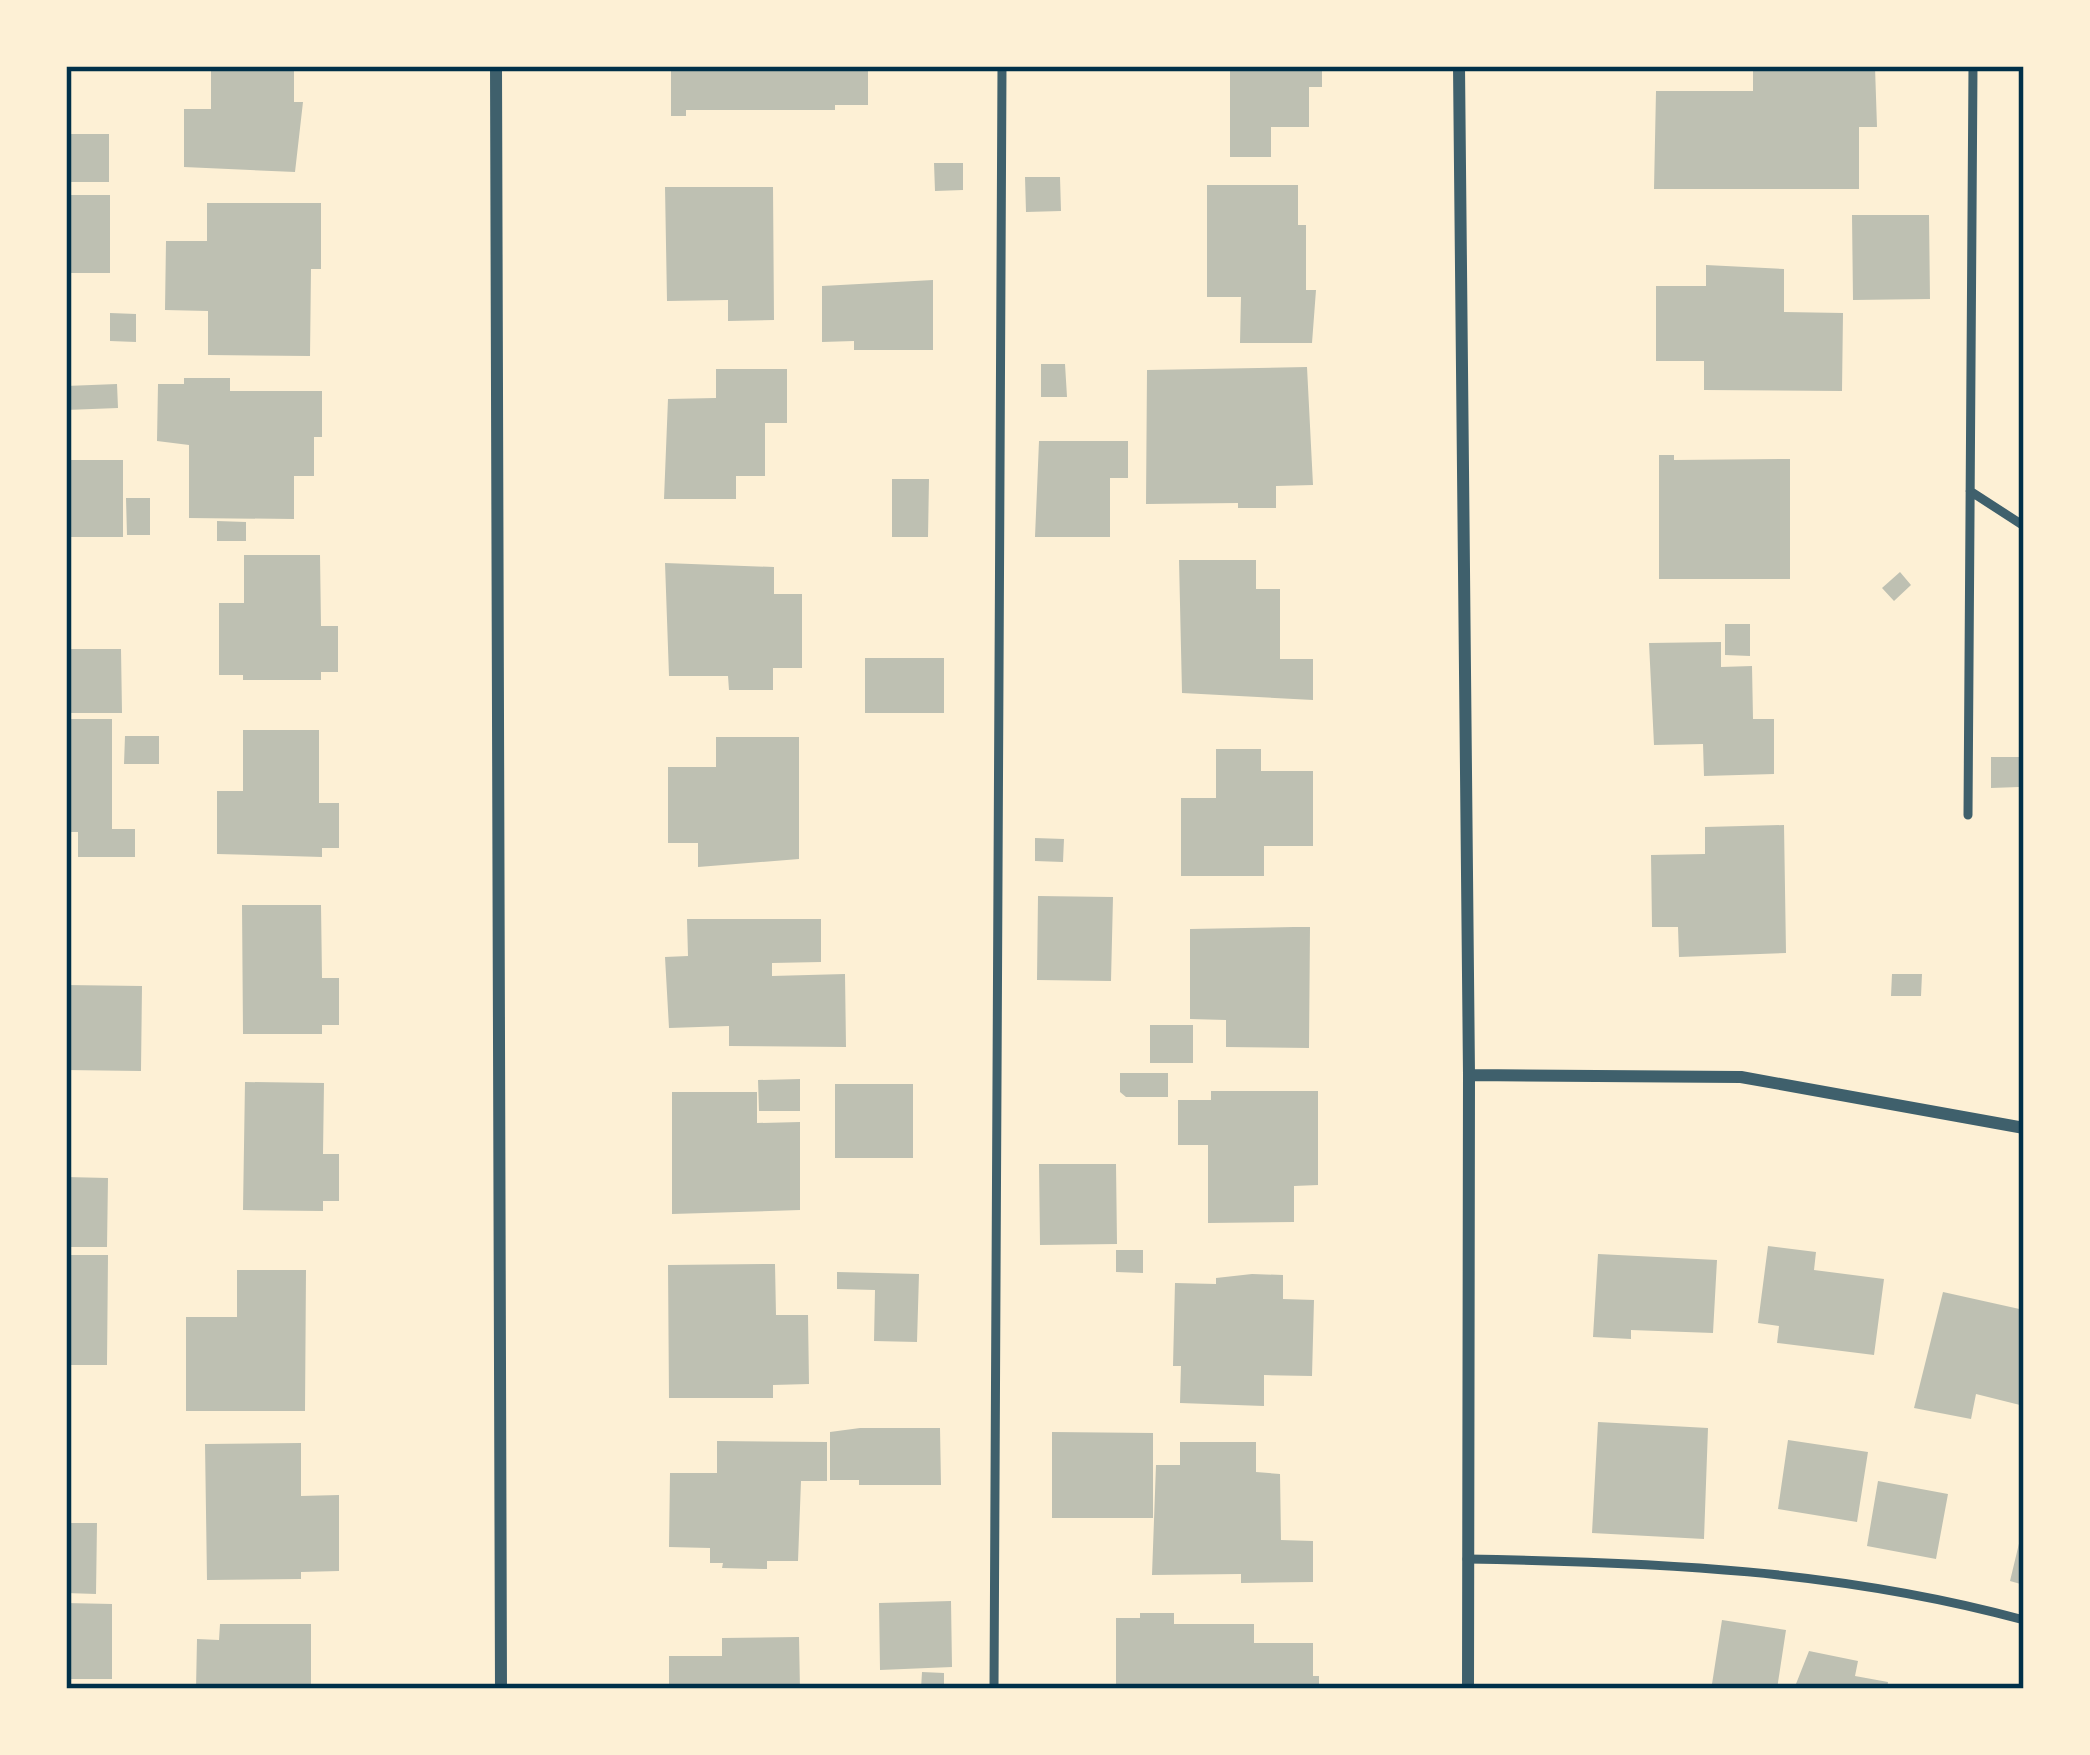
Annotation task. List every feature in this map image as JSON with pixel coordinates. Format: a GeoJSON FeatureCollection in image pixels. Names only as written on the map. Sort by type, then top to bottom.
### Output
{"type":"FeatureCollection","features":[{"type":"Feature","properties":{"kind":"street"},"geometry":{"type":"LineString","coordinates":[[496,66],[501,1689]]}},
{"type":"Feature","properties":{"kind":"street"},"geometry":{"type":"LineString","coordinates":[[1459,66],[1469,1075],[1468,1689]]}},
{"type":"Feature","properties":{"kind":"street"},"geometry":{"type":"LineString","coordinates":[[1469,1075],[1741,1077],[2024,1128]]}},
{"type":"Feature","properties":{"kind":"lane"},"geometry":{"type":"LineString","coordinates":[[994,1689],[1002,66]]}},
{"type":"Feature","properties":{"kind":"lane"},"geometry":{"type":"LineString","coordinates":[[1968,815],[1973,66]]}},
{"type":"Feature","properties":{"kind":"lane"},"geometry":{"type":"LineString","coordinates":[[1970,491],[2024,526]]}},
{"type":"Feature","properties":{"kind":"lane"},"geometry":{"type":"LineString","coordinates":[[1467,1559],[1752,1570],[1859,1584],[2024,1620]]}},
{"type":"Feature","properties":{"kind":"building"},"geometry":{"type":"Polygon","coordinates":[[[211,66],[294,66],[294,102],[303,102],[295,172],[184,167],[184,109],[211,109],[211,66]]]}},
{"type":"Feature","properties":{"kind":"building"},"geometry":{"type":"Polygon","coordinates":[[[671,66],[868,66],[868,105],[835,105],[835,110],[686,110],[686,116],[671,116],[671,66]]]}},
{"type":"Feature","properties":{"kind":"building"},"geometry":{"type":"Polygon","coordinates":[[[1230,66],[1322,66],[1322,87],[1309,87],[1309,127],[1271,127],[1271,157],[1230,157],[1230,66]]]}},
{"type":"Feature","properties":{"kind":"building"},"geometry":{"type":"Polygon","coordinates":[[[1753,66],[1875,67],[1877,127],[1859,127],[1859,189],[1654,189],[1656,91],[1753,91],[1753,66]]]}},
{"type":"Feature","properties":{"kind":"building"},"geometry":{"type":"Polygon","coordinates":[[[66,134],[109,134],[109,182],[66,182],[66,134]]]}},
{"type":"Feature","properties":{"kind":"building"},"geometry":{"type":"Polygon","coordinates":[[[934,163],[963,163],[963,190],[935,191],[934,163]]]}},
{"type":"Feature","properties":{"kind":"building"},"geometry":{"type":"Polygon","coordinates":[[[1025,177],[1060,177],[1061,211],[1026,212],[1025,177]]]}},
{"type":"Feature","properties":{"kind":"building"},"geometry":{"type":"Polygon","coordinates":[[[1207,185],[1298,185],[1298,225],[1306,225],[1306,290],[1316,290],[1312,343],[1240,343],[1241,297],[1207,297],[1207,185]]]}},
{"type":"Feature","properties":{"kind":"building"},"geometry":{"type":"Polygon","coordinates":[[[665,187],[773,187],[774,320],[728,321],[728,300],[667,301],[665,187]]]}},
{"type":"Feature","properties":{"kind":"building"},"geometry":{"type":"Polygon","coordinates":[[[66,195],[110,195],[110,273],[66,273],[66,195]]]}},
{"type":"Feature","properties":{"kind":"building"},"geometry":{"type":"Polygon","coordinates":[[[207,203],[321,203],[321,269],[311,269],[310,356],[208,355],[208,311],[165,310],[166,241],[207,241],[207,203]]]}},
{"type":"Feature","properties":{"kind":"building"},"geometry":{"type":"Polygon","coordinates":[[[1852,215],[1929,215],[1930,299],[1853,300],[1852,215]]]}},
{"type":"Feature","properties":{"kind":"building"},"geometry":{"type":"Polygon","coordinates":[[[1706,265],[1784,269],[1784,312],[1843,313],[1842,391],[1704,390],[1704,361],[1656,361],[1656,286],[1706,286],[1706,265]]]}},
{"type":"Feature","properties":{"kind":"building"},"geometry":{"type":"Polygon","coordinates":[[[933,280],[933,350],[854,350],[854,341],[822,342],[822,286],[933,280]]]}},
{"type":"Feature","properties":{"kind":"building"},"geometry":{"type":"Polygon","coordinates":[[[110,313],[136,314],[136,342],[110,341],[110,313]]]}},
{"type":"Feature","properties":{"kind":"building"},"geometry":{"type":"Polygon","coordinates":[[[1041,364],[1065,364],[1067,397],[1041,397],[1041,364]]]}},
{"type":"Feature","properties":{"kind":"building"},"geometry":{"type":"Polygon","coordinates":[[[1307,367],[1313,485],[1276,486],[1276,508],[1238,508],[1238,503],[1146,504],[1147,370],[1307,367]]]}},
{"type":"Feature","properties":{"kind":"building"},"geometry":{"type":"Polygon","coordinates":[[[716,369],[787,369],[787,423],[765,423],[765,476],[736,476],[736,499],[664,499],[668,399],[716,398],[716,369]]]}},
{"type":"Feature","properties":{"kind":"building"},"geometry":{"type":"Polygon","coordinates":[[[184,378],[230,378],[230,391],[322,391],[322,437],[314,437],[314,476],[294,476],[294,519],[189,518],[189,445],[157,441],[158,384],[184,384],[184,378]]]}},
{"type":"Feature","properties":{"kind":"building"},"geometry":{"type":"Polygon","coordinates":[[[117,384],[118,408],[66,410],[66,386],[117,384]]]}},
{"type":"Feature","properties":{"kind":"building"},"geometry":{"type":"Polygon","coordinates":[[[1039,441],[1128,441],[1128,478],[1110,478],[1110,537],[1035,537],[1039,441]]]}},
{"type":"Feature","properties":{"kind":"building"},"geometry":{"type":"Polygon","coordinates":[[[1659,455],[1674,455],[1674,460],[1790,459],[1790,579],[1659,579],[1659,455]]]}},
{"type":"Feature","properties":{"kind":"building"},"geometry":{"type":"Polygon","coordinates":[[[66,460],[123,460],[123,537],[66,537],[66,460]]]}},
{"type":"Feature","properties":{"kind":"building"},"geometry":{"type":"Polygon","coordinates":[[[892,479],[929,479],[928,537],[892,537],[892,479]]]}},
{"type":"Feature","properties":{"kind":"building"},"geometry":{"type":"Polygon","coordinates":[[[126,498],[150,498],[150,535],[127,535],[126,498]]]}},
{"type":"Feature","properties":{"kind":"building"},"geometry":{"type":"Polygon","coordinates":[[[217,521],[246,522],[246,541],[217,541],[217,521]]]}},
{"type":"Feature","properties":{"kind":"building"},"geometry":{"type":"Polygon","coordinates":[[[244,555],[320,555],[321,626],[338,626],[338,672],[321,672],[321,680],[243,680],[243,675],[219,675],[219,603],[244,603],[244,555]]]}},
{"type":"Feature","properties":{"kind":"building"},"geometry":{"type":"Polygon","coordinates":[[[1179,560],[1256,560],[1256,589],[1280,589],[1280,659],[1313,659],[1313,700],[1182,693],[1179,560]]]}},
{"type":"Feature","properties":{"kind":"building"},"geometry":{"type":"Polygon","coordinates":[[[665,563],[774,567],[774,594],[802,594],[802,668],[773,668],[773,690],[729,690],[728,676],[669,676],[665,563]]]}},
{"type":"Feature","properties":{"kind":"building"},"geometry":{"type":"Polygon","coordinates":[[[1900,572],[1911,585],[1894,601],[1882,588],[1900,572]]]}},
{"type":"Feature","properties":{"kind":"building"},"geometry":{"type":"Polygon","coordinates":[[[1725,624],[1750,624],[1750,656],[1725,655],[1725,624]]]}},
{"type":"Feature","properties":{"kind":"building"},"geometry":{"type":"Polygon","coordinates":[[[1721,642],[1721,667],[1752,666],[1753,719],[1774,719],[1774,774],[1704,776],[1703,744],[1654,745],[1649,643],[1721,642]]]}},
{"type":"Feature","properties":{"kind":"building"},"geometry":{"type":"Polygon","coordinates":[[[66,649],[121,649],[122,713],[66,713],[66,649]]]}},
{"type":"Feature","properties":{"kind":"building"},"geometry":{"type":"Polygon","coordinates":[[[865,658],[944,658],[944,713],[865,713],[865,658]]]}},
{"type":"Feature","properties":{"kind":"building"},"geometry":{"type":"Polygon","coordinates":[[[66,719],[112,719],[112,829],[135,829],[135,857],[78,857],[78,832],[66,832],[66,719]]]}},
{"type":"Feature","properties":{"kind":"building"},"geometry":{"type":"Polygon","coordinates":[[[243,730],[319,730],[319,803],[339,803],[339,848],[322,848],[322,857],[217,854],[217,791],[243,791],[243,730]]]}},
{"type":"Feature","properties":{"kind":"building"},"geometry":{"type":"Polygon","coordinates":[[[125,736],[159,736],[159,764],[124,764],[125,736]]]}},
{"type":"Feature","properties":{"kind":"building"},"geometry":{"type":"Polygon","coordinates":[[[716,737],[799,737],[799,859],[698,867],[698,843],[668,843],[668,767],[716,767],[716,737]]]}},
{"type":"Feature","properties":{"kind":"building"},"geometry":{"type":"Polygon","coordinates":[[[1216,749],[1261,749],[1261,771],[1313,771],[1313,846],[1264,846],[1264,876],[1181,876],[1181,798],[1216,798],[1216,749]]]}},
{"type":"Feature","properties":{"kind":"building"},"geometry":{"type":"Polygon","coordinates":[[[1991,757],[2019,757],[2019,787],[1991,788],[1991,757]]]}},
{"type":"Feature","properties":{"kind":"building"},"geometry":{"type":"Polygon","coordinates":[[[1784,825],[1786,953],[1679,957],[1678,927],[1652,927],[1651,855],[1705,854],[1705,827],[1784,825]]]}},
{"type":"Feature","properties":{"kind":"building"},"geometry":{"type":"Polygon","coordinates":[[[1035,838],[1064,839],[1063,862],[1035,861],[1035,838]]]}},
{"type":"Feature","properties":{"kind":"building"},"geometry":{"type":"Polygon","coordinates":[[[1038,896],[1113,897],[1111,981],[1037,980],[1038,896]]]}},
{"type":"Feature","properties":{"kind":"building"},"geometry":{"type":"Polygon","coordinates":[[[242,905],[321,905],[322,978],[339,978],[339,1025],[322,1025],[322,1034],[243,1034],[242,905]]]}},
{"type":"Feature","properties":{"kind":"building"},"geometry":{"type":"Polygon","coordinates":[[[687,919],[821,919],[821,962],[772,963],[772,976],[845,974],[846,1047],[729,1046],[729,1026],[669,1028],[665,957],[688,956],[687,919]]]}},
{"type":"Feature","properties":{"kind":"building"},"geometry":{"type":"Polygon","coordinates":[[[1310,927],[1309,1048],[1226,1047],[1226,1020],[1190,1019],[1190,929],[1310,927]]]}},
{"type":"Feature","properties":{"kind":"building"},"geometry":{"type":"Polygon","coordinates":[[[1892,974],[1922,974],[1921,996],[1891,996],[1892,974]]]}},
{"type":"Feature","properties":{"kind":"building"},"geometry":{"type":"Polygon","coordinates":[[[66,985],[142,986],[141,1071],[66,1070],[66,985]]]}},
{"type":"Feature","properties":{"kind":"building"},"geometry":{"type":"Polygon","coordinates":[[[1150,1025],[1193,1025],[1193,1063],[1150,1063],[1150,1025]]]}},
{"type":"Feature","properties":{"kind":"building"},"geometry":{"type":"Polygon","coordinates":[[[1120,1073],[1168,1073],[1168,1097],[1126,1097],[1120,1092],[1120,1073]]]}},
{"type":"Feature","properties":{"kind":"building"},"geometry":{"type":"Polygon","coordinates":[[[800,1079],[800,1111],[759,1111],[758,1080],[800,1079]]]}},
{"type":"Feature","properties":{"kind":"building"},"geometry":{"type":"Polygon","coordinates":[[[245,1082],[324,1083],[323,1154],[339,1154],[339,1201],[323,1201],[323,1211],[243,1210],[245,1082]]]}},
{"type":"Feature","properties":{"kind":"building"},"geometry":{"type":"Polygon","coordinates":[[[835,1084],[913,1084],[913,1158],[835,1158],[835,1084]]]}},
{"type":"Feature","properties":{"kind":"building"},"geometry":{"type":"Polygon","coordinates":[[[1211,1091],[1318,1091],[1318,1185],[1294,1186],[1294,1222],[1208,1223],[1208,1145],[1178,1145],[1178,1100],[1211,1100],[1211,1091]]]}},
{"type":"Feature","properties":{"kind":"building"},"geometry":{"type":"Polygon","coordinates":[[[672,1092],[757,1092],[757,1123],[800,1122],[800,1210],[672,1214],[672,1092]]]}},
{"type":"Feature","properties":{"kind":"building"},"geometry":{"type":"Polygon","coordinates":[[[1039,1164],[1116,1164],[1117,1244],[1040,1245],[1039,1164]]]}},
{"type":"Feature","properties":{"kind":"building"},"geometry":{"type":"Polygon","coordinates":[[[66,1177],[108,1178],[107,1247],[66,1247],[66,1177]]]}},
{"type":"Feature","properties":{"kind":"building"},"geometry":{"type":"Polygon","coordinates":[[[1768,1246],[1816,1252],[1814,1270],[1884,1279],[1874,1355],[1777,1343],[1779,1326],[1758,1323],[1768,1246]]]}},
{"type":"Feature","properties":{"kind":"building"},"geometry":{"type":"Polygon","coordinates":[[[1116,1250],[1143,1250],[1143,1273],[1116,1272],[1116,1250]]]}},
{"type":"Feature","properties":{"kind":"building"},"geometry":{"type":"Polygon","coordinates":[[[1598,1254],[1717,1260],[1713,1333],[1631,1330],[1631,1339],[1593,1337],[1598,1254]]]}},
{"type":"Feature","properties":{"kind":"building"},"geometry":{"type":"Polygon","coordinates":[[[66,1255],[108,1255],[107,1365],[66,1365],[66,1255]]]}},
{"type":"Feature","properties":{"kind":"building"},"geometry":{"type":"Polygon","coordinates":[[[775,1264],[776,1315],[808,1315],[809,1384],[773,1385],[773,1398],[669,1398],[668,1265],[775,1264]]]}},
{"type":"Feature","properties":{"kind":"building"},"geometry":{"type":"Polygon","coordinates":[[[237,1270],[306,1270],[305,1411],[186,1411],[186,1317],[237,1317],[237,1270]]]}},
{"type":"Feature","properties":{"kind":"building"},"geometry":{"type":"Polygon","coordinates":[[[837,1272],[919,1274],[917,1342],[874,1341],[875,1290],[837,1289],[837,1272]]]}},
{"type":"Feature","properties":{"kind":"building"},"geometry":{"type":"Polygon","coordinates":[[[1283,1275],[1283,1299],[1314,1300],[1312,1376],[1264,1375],[1264,1406],[1180,1403],[1181,1366],[1173,1366],[1175,1283],[1216,1284],[1216,1278],[1283,1275]]]}},
{"type":"Feature","properties":{"kind":"building"},"geometry":{"type":"Polygon","coordinates":[[[1943,1292],[2024,1310],[2024,1406],[1976,1394],[1971,1419],[1914,1408],[1943,1292]]]}},
{"type":"Feature","properties":{"kind":"building"},"geometry":{"type":"Polygon","coordinates":[[[1598,1422],[1708,1428],[1704,1539],[1592,1533],[1598,1422]]]}},
{"type":"Feature","properties":{"kind":"building"},"geometry":{"type":"Polygon","coordinates":[[[940,1428],[941,1485],[859,1485],[859,1480],[830,1480],[830,1432],[940,1428]]]}},
{"type":"Feature","properties":{"kind":"building"},"geometry":{"type":"Polygon","coordinates":[[[1052,1432],[1153,1433],[1153,1518],[1052,1518],[1052,1432]]]}},
{"type":"Feature","properties":{"kind":"building"},"geometry":{"type":"Polygon","coordinates":[[[1788,1440],[1868,1452],[1857,1522],[1778,1509],[1788,1440]]]}},
{"type":"Feature","properties":{"kind":"building"},"geometry":{"type":"Polygon","coordinates":[[[717,1441],[827,1442],[827,1481],[801,1481],[798,1561],[767,1561],[767,1569],[722,1568],[723,1563],[710,1563],[710,1548],[669,1547],[670,1473],[717,1473],[717,1441]]]}},
{"type":"Feature","properties":{"kind":"building"},"geometry":{"type":"Polygon","coordinates":[[[1180,1442],[1256,1442],[1256,1472],[1280,1474],[1281,1540],[1313,1541],[1313,1582],[1241,1583],[1241,1574],[1152,1575],[1156,1465],[1180,1465],[1180,1442]]]}},
{"type":"Feature","properties":{"kind":"building"},"geometry":{"type":"Polygon","coordinates":[[[301,1443],[301,1496],[339,1495],[339,1571],[301,1572],[301,1579],[207,1580],[205,1444],[301,1443]]]}},
{"type":"Feature","properties":{"kind":"building"},"geometry":{"type":"Polygon","coordinates":[[[1878,1481],[1948,1494],[1936,1559],[1867,1546],[1878,1481]]]}},
{"type":"Feature","properties":{"kind":"building"},"geometry":{"type":"Polygon","coordinates":[[[66,1523],[97,1523],[96,1594],[66,1593],[66,1523]]]}},
{"type":"Feature","properties":{"kind":"building"},"geometry":{"type":"Polygon","coordinates":[[[2024,1531],[2024,1585],[2010,1581],[2024,1531]]]}},
{"type":"Feature","properties":{"kind":"building"},"geometry":{"type":"Polygon","coordinates":[[[951,1601],[952,1667],[880,1670],[879,1603],[951,1601]]]}},
{"type":"Feature","properties":{"kind":"building"},"geometry":{"type":"Polygon","coordinates":[[[66,1603],[112,1604],[112,1679],[66,1679],[66,1603]]]}},
{"type":"Feature","properties":{"kind":"building"},"geometry":{"type":"Polygon","coordinates":[[[1140,1613],[1174,1613],[1174,1624],[1254,1624],[1254,1643],[1313,1643],[1313,1676],[1319,1676],[1319,1689],[1116,1689],[1116,1618],[1140,1618],[1140,1613]]]}},
{"type":"Feature","properties":{"kind":"building"},"geometry":{"type":"Polygon","coordinates":[[[1722,1620],[1786,1630],[1777,1689],[1712,1684],[1722,1620]]]}},
{"type":"Feature","properties":{"kind":"building"},"geometry":{"type":"Polygon","coordinates":[[[220,1624],[311,1624],[311,1689],[196,1689],[197,1639],[219,1640],[220,1624]]]}},
{"type":"Feature","properties":{"kind":"building"},"geometry":{"type":"Polygon","coordinates":[[[799,1637],[800,1689],[669,1689],[669,1656],[722,1656],[722,1638],[799,1637]]]}},
{"type":"Feature","properties":{"kind":"building"},"geometry":{"type":"Polygon","coordinates":[[[1809,1651],[1858,1661],[1855,1676],[1888,1682],[1887,1689],[1794,1689],[1809,1651]]]}},
{"type":"Feature","properties":{"kind":"building"},"geometry":{"type":"Polygon","coordinates":[[[922,1672],[944,1673],[944,1689],[921,1689],[922,1672]]]}}]}
